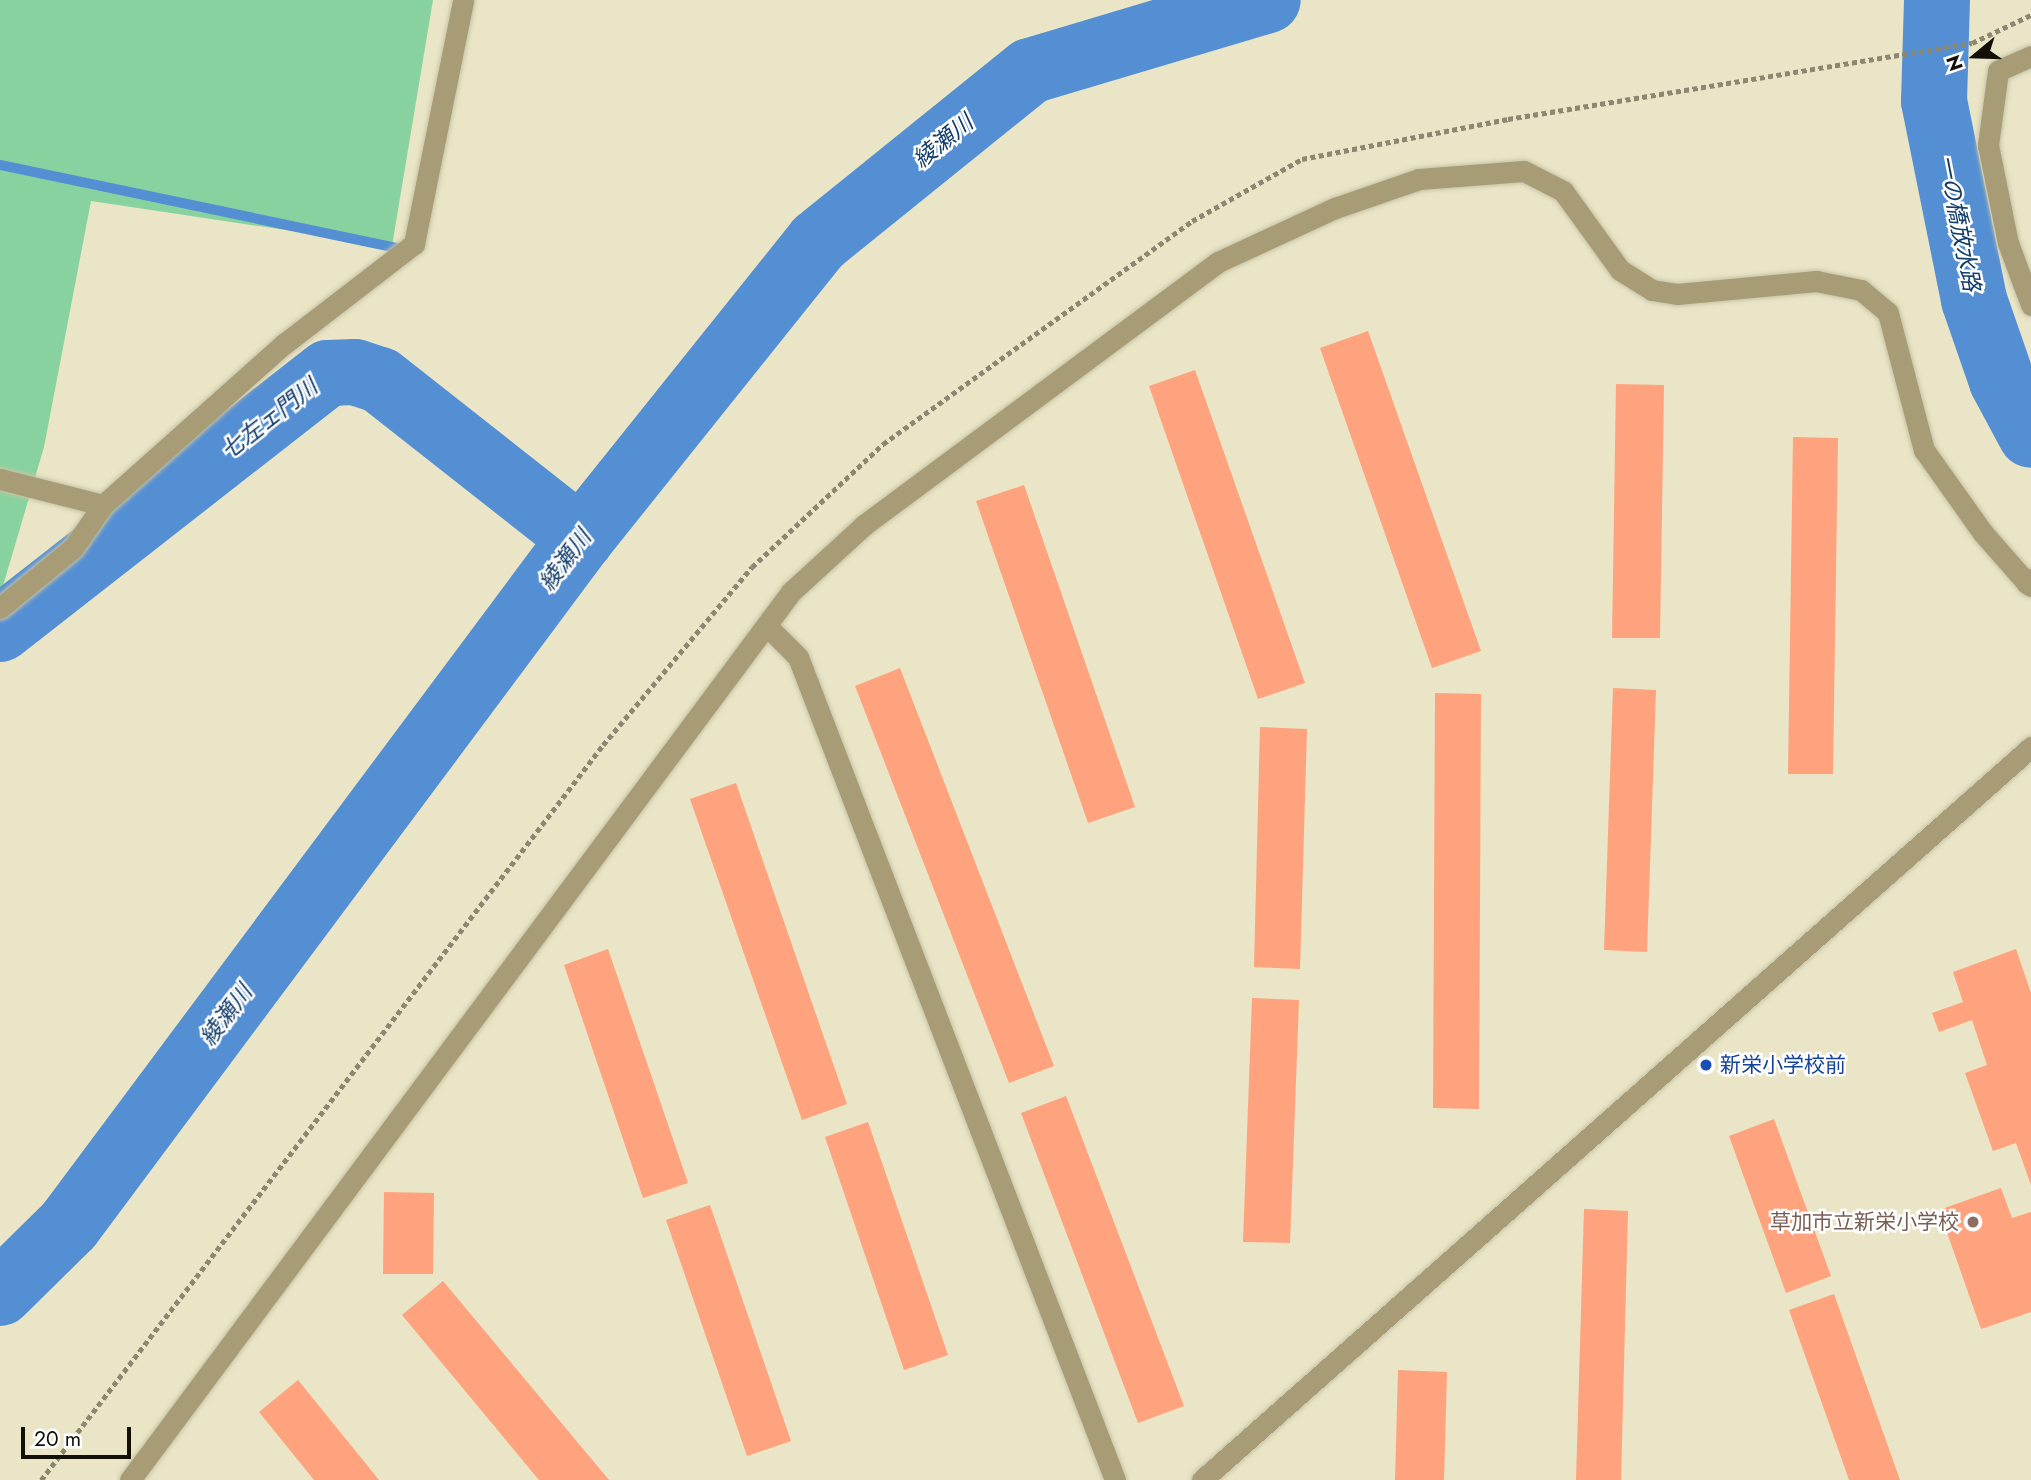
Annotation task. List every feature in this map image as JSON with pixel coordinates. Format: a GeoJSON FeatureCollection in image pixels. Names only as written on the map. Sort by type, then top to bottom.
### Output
{"type":"FeatureCollection","features":[{"type":"Feature","properties":{"kind":"street"},"geometry":{"type":"LineString","coordinates":[[0,608],[73,548],[103,505],[285,344],[414,244],[463,0]]}},
{"type":"Feature","properties":{"kind":"street"},"geometry":{"type":"LineString","coordinates":[[2031,56],[1998,71],[1989,145],[2008,243],[2031,305]]}},
{"type":"Feature","properties":{"kind":"street"},"geometry":{"type":"LineString","coordinates":[[130,1480],[768,627],[791,592],[864,525],[1218,262],[1335,208],[1419,179],[1524,171],[1563,191],[1620,270],[1652,290],[1677,294],[1816,281],[1843,283],[1874,300],[1888,313],[1900,349],[1924,450],[1983,533],[2030,583]]}},
{"type":"Feature","properties":{"kind":"street"},"geometry":{"type":"LineString","coordinates":[[0,479],[103,505]]}},
{"type":"Feature","properties":{"kind":"street"},"geometry":{"type":"LineString","coordinates":[[768,627],[798,657],[1115,1480]]}},
{"type":"Feature","properties":{"kind":"street"},"geometry":{"type":"LineString","coordinates":[[1202,1480],[2031,747]]}},
{"type":"Feature","properties":{"kind":"path"},"geometry":{"type":"LineString","coordinates":[[41,1480],[603,745],[752,567],[883,444],[1192,221],[1302,159],[1887,55],[1972,43],[2031,15]]}},
{"type":"Feature","properties":{"kind":"green space"},"geometry":{"type":"Polygon","coordinates":[[[0,0],[433,0],[392,246],[91,201],[44,447],[0,596],[0,0]]]}},
{"type":"Feature","properties":{"kind":"building"},"geometry":{"type":"Polygon","coordinates":[[[1368,331],[1481,651],[1432,668],[1320,348],[1368,331]]]}},
{"type":"Feature","properties":{"kind":"building"},"geometry":{"type":"Polygon","coordinates":[[[1195,370],[1305,683],[1258,699],[1149,386],[1195,370]]]}},
{"type":"Feature","properties":{"kind":"building"},"geometry":{"type":"Polygon","coordinates":[[[1616,384],[1664,385],[1660,638],[1612,638],[1616,384]]]}},
{"type":"Feature","properties":{"kind":"building"},"geometry":{"type":"Polygon","coordinates":[[[1793,437],[1838,438],[1833,774],[1788,774],[1793,437]]]}},
{"type":"Feature","properties":{"kind":"building"},"geometry":{"type":"Polygon","coordinates":[[[1024,485],[1135,807],[1088,823],[976,501],[1024,485]]]}},
{"type":"Feature","properties":{"kind":"building"},"geometry":{"type":"Polygon","coordinates":[[[900,668],[1054,1066],[1009,1083],[855,686],[900,668]]]}},
{"type":"Feature","properties":{"kind":"building"},"geometry":{"type":"Polygon","coordinates":[[[1613,688],[1656,690],[1647,952],[1604,950],[1613,688]]]}},
{"type":"Feature","properties":{"kind":"building"},"geometry":{"type":"Polygon","coordinates":[[[1435,693],[1481,694],[1479,1109],[1433,1108],[1435,693]]]}},
{"type":"Feature","properties":{"kind":"building"},"geometry":{"type":"Polygon","coordinates":[[[1260,727],[1307,729],[1300,969],[1254,967],[1260,727]]]}},
{"type":"Feature","properties":{"kind":"building"},"geometry":{"type":"Polygon","coordinates":[[[736,783],[847,1104],[802,1120],[690,799],[736,783]]]}},
{"type":"Feature","properties":{"kind":"building"},"geometry":{"type":"Polygon","coordinates":[[[608,949],[688,1183],[643,1198],[564,965],[608,949]]]}},
{"type":"Feature","properties":{"kind":"building"},"geometry":{"type":"Polygon","coordinates":[[[2016,949],[2031,993],[2031,1185],[2016,1143],[1993,1151],[1965,1073],[1987,1065],[1972,1020],[1939,1032],[1932,1013],[1963,1002],[1953,972],[2016,949]]]}},
{"type":"Feature","properties":{"kind":"building"},"geometry":{"type":"Polygon","coordinates":[[[1252,998],[1299,1000],[1290,1243],[1243,1242],[1252,998]]]}},
{"type":"Feature","properties":{"kind":"building"},"geometry":{"type":"Polygon","coordinates":[[[1066,1096],[1184,1406],[1138,1423],[1021,1113],[1066,1096]]]}},
{"type":"Feature","properties":{"kind":"building"},"geometry":{"type":"Polygon","coordinates":[[[1774,1119],[1831,1276],[1786,1293],[1729,1136],[1774,1119]]]}},
{"type":"Feature","properties":{"kind":"building"},"geometry":{"type":"Polygon","coordinates":[[[868,1122],[948,1355],[904,1370],[825,1137],[868,1122]]]}},
{"type":"Feature","properties":{"kind":"building"},"geometry":{"type":"Polygon","coordinates":[[[2001,1188],[2012,1218],[2031,1212],[2031,1312],[1981,1329],[1939,1210],[2001,1188]]]}},
{"type":"Feature","properties":{"kind":"building"},"geometry":{"type":"Polygon","coordinates":[[[384,1192],[434,1193],[433,1274],[383,1274],[384,1192]]]}},
{"type":"Feature","properties":{"kind":"building"},"geometry":{"type":"Polygon","coordinates":[[[710,1205],[791,1441],[747,1456],[666,1220],[710,1205]]]}},
{"type":"Feature","properties":{"kind":"building"},"geometry":{"type":"Polygon","coordinates":[[[1584,1209],[1628,1211],[1621,1480],[1576,1480],[1584,1209]]]}},
{"type":"Feature","properties":{"kind":"building"},"geometry":{"type":"Polygon","coordinates":[[[443,1281],[609,1480],[539,1480],[402,1315],[443,1281]]]}},
{"type":"Feature","properties":{"kind":"building"},"geometry":{"type":"Polygon","coordinates":[[[1834,1294],[1900,1480],[1849,1480],[1789,1310],[1834,1294]]]}},
{"type":"Feature","properties":{"kind":"building"},"geometry":{"type":"Polygon","coordinates":[[[1398,1370],[1447,1372],[1444,1480],[1395,1480],[1398,1370]]]}},
{"type":"Feature","properties":{"kind":"building"},"geometry":{"type":"Polygon","coordinates":[[[298,1380],[379,1480],[314,1480],[259,1412],[298,1380]]]}},
{"type":"Feature","properties":{"kind":"waterway","name":"綾瀬川"},"geometry":{"type":"LineString","coordinates":[[0,1293],[69,1225],[581,538],[818,242],[1030,71],[1268,0]]}},
{"type":"Feature","properties":{"kind":"waterway","name":"一の橋放水路"},"geometry":{"type":"LineString","coordinates":[[1937,0],[1934,101],[1974,300],[2002,381],[2031,435]]}},
{"type":"Feature","properties":{"kind":"waterway"},"geometry":{"type":"LineString","coordinates":[[0,165],[397,248]]}},
{"type":"Feature","properties":{"kind":"waterway","name":"七左ェ門川"},"geometry":{"type":"LineString","coordinates":[[0,629],[328,373],[355,372],[380,380],[581,538]]}},
{"type":"Feature","properties":{"kind":"place","name":"新栄小学校前"},"geometry":{"type":"Point","coordinates":[1706,1065]}},
{"type":"Feature","properties":{"kind":"place","name":"草加市立新栄小学校"},"geometry":{"type":"Point","coordinates":[1973,1222]}}]}
